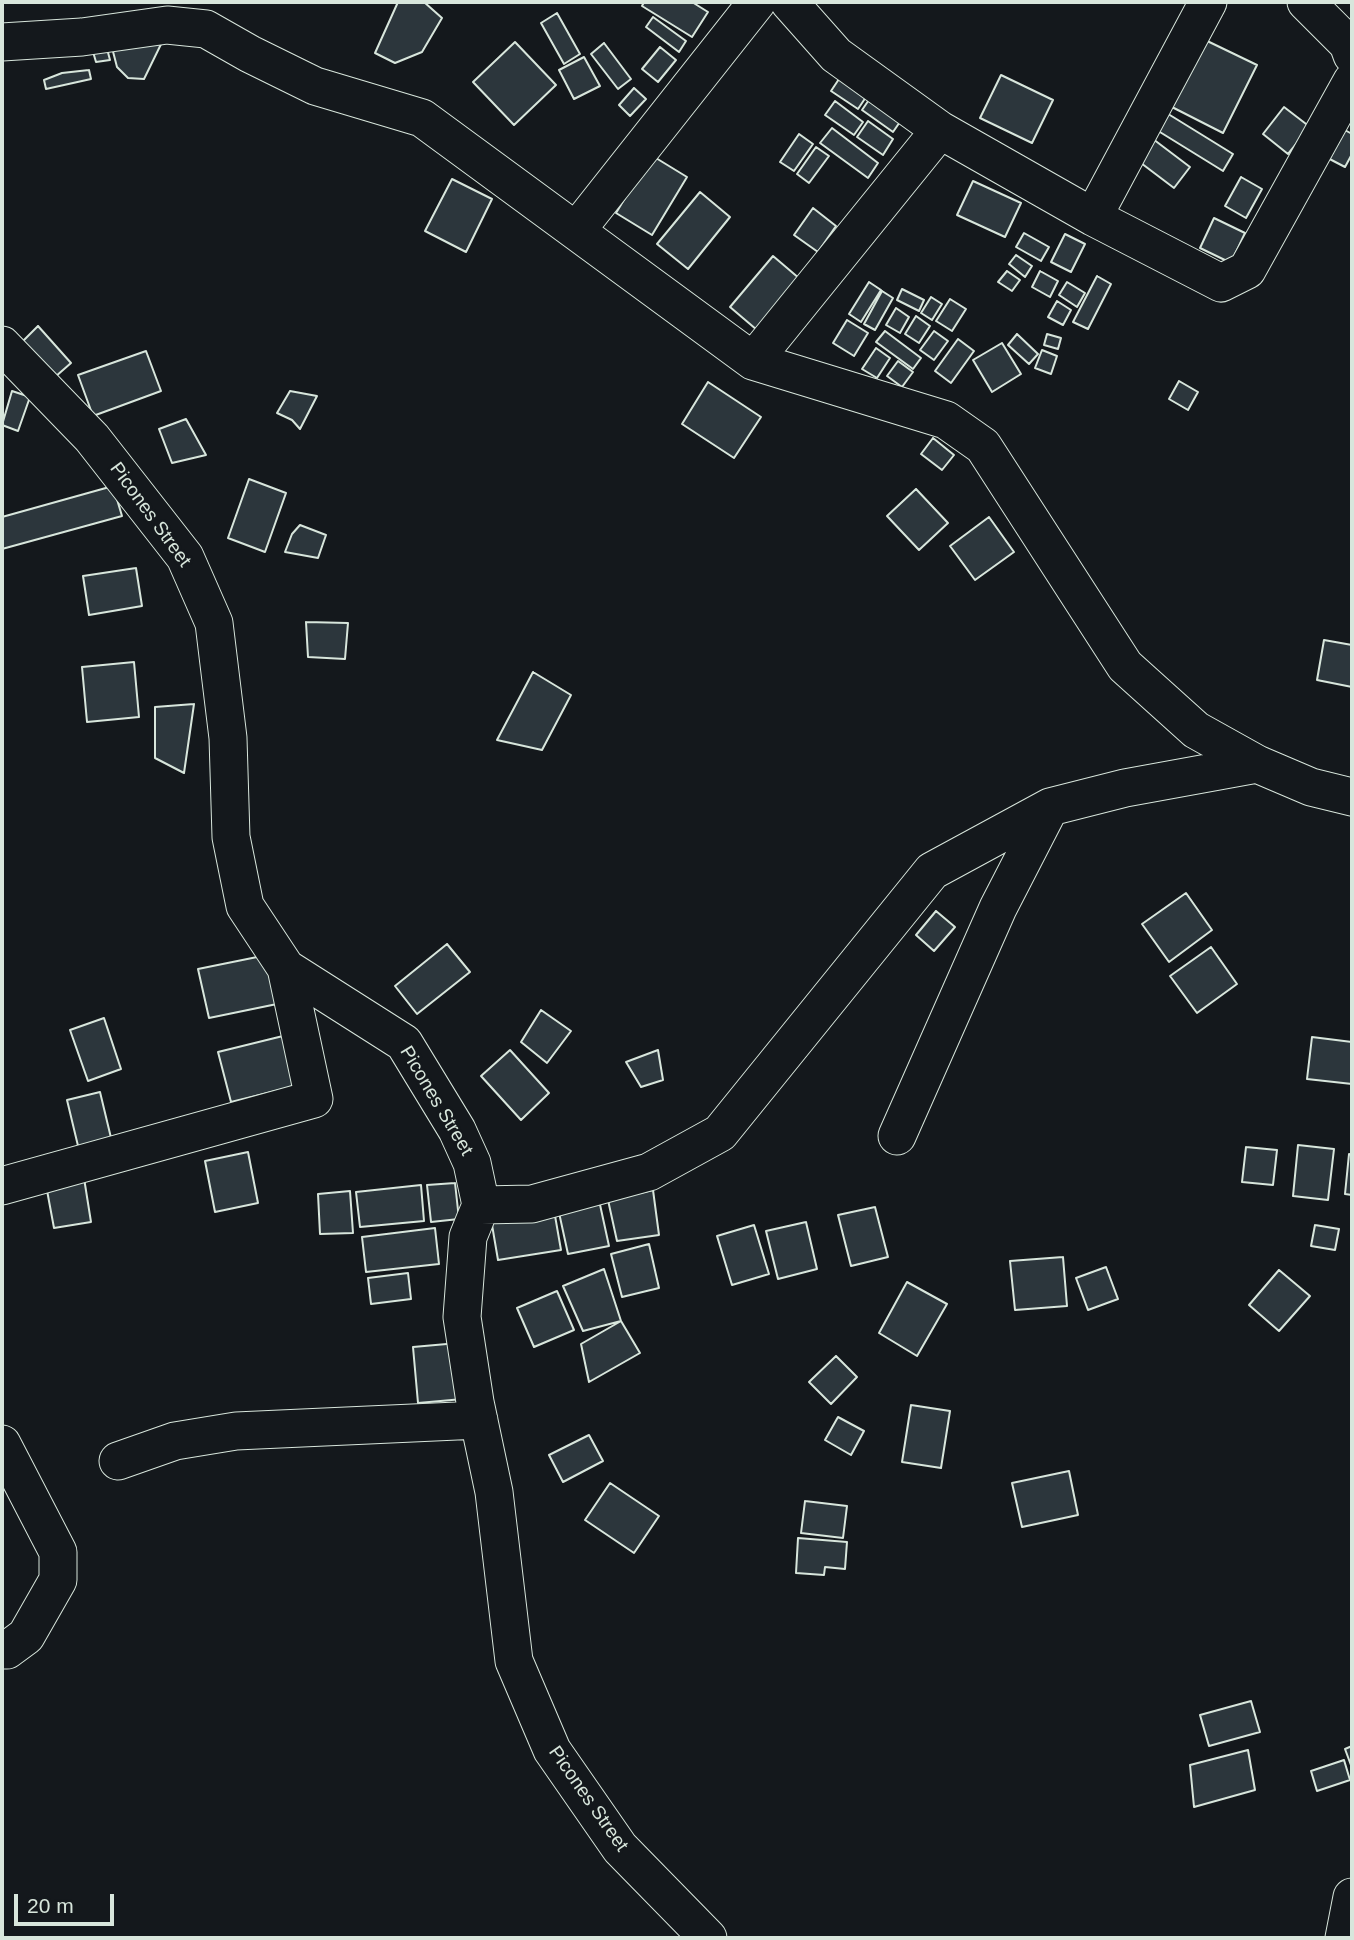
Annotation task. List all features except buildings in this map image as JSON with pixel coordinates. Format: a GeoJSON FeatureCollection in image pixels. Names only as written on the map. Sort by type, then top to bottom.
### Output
{"type":"FeatureCollection","features":[{"type":"Feature","properties":{"kind":"street"},"geometry":{"type":"LineString","coordinates":[[576,231],[757,2]]}},
{"type":"Feature","properties":{"kind":"street"},"geometry":{"type":"LineString","coordinates":[[789,2],[836,55],[940,130],[1093,217],[1221,284],[1247,270],[1352,81]]}},
{"type":"Feature","properties":{"kind":"street"},"geometry":{"type":"LineString","coordinates":[[1093,217],[1208,2]]}},
{"type":"Feature","properties":{"kind":"street"},"geometry":{"type":"LineString","coordinates":[[1306,2],[1348,44],[1352,55]]}},
{"type":"Feature","properties":{"kind":"street"},"geometry":{"type":"LineString","coordinates":[[2,42],[82,37],[167,25],[184,14],[250,54],[315,86],[422,118],[753,361],[946,420],[983,446],[1125,666],[1196,730],[1257,764],[1311,787],[1352,797]]}},
{"type":"Feature","properties":{"kind":"street"},"geometry":{"type":"LineString","coordinates":[[753,361],[940,130]]}},
{"type":"Feature","properties":{"kind":"street","name":"Picones Street"},"geometry":{"type":"LineString","coordinates":[[2,345],[92,438],[185,557],[214,623],[228,738],[231,837],[245,906],[286,968],[404,1043],[457,1130],[472,1163],[481,1205],[468,1237],[462,1317],[494,1492],[514,1661],[552,1750],[620,1848],[708,1938]]}},
{"type":"Feature","properties":{"kind":"street"},"geometry":{"type":"LineString","coordinates":[[481,1205],[532,1204],[649,1172],[720,1133],[932,871],[1050,807],[1125,788],[1257,764]]}},
{"type":"Feature","properties":{"kind":"street"},"geometry":{"type":"LineString","coordinates":[[897,1136],[998,908],[1050,807]]}},
{"type":"Feature","properties":{"kind":"street"},"geometry":{"type":"LineString","coordinates":[[2,1186],[314,1100],[286,968]]}},
{"type":"Feature","properties":{"kind":"street"},"geometry":{"type":"LineString","coordinates":[[118,1461],[175,1441],[236,1432],[479,1420]]}},
{"type":"Feature","properties":{"kind":"street"},"geometry":{"type":"LineString","coordinates":[[2,1444],[58,1552],[58,1580],[26,1636],[7,1650],[2,1650]]}},
{"type":"Feature","properties":{"kind":"street"},"geometry":{"type":"LineString","coordinates":[[1344,1938],[1352,1897]]}}]}
